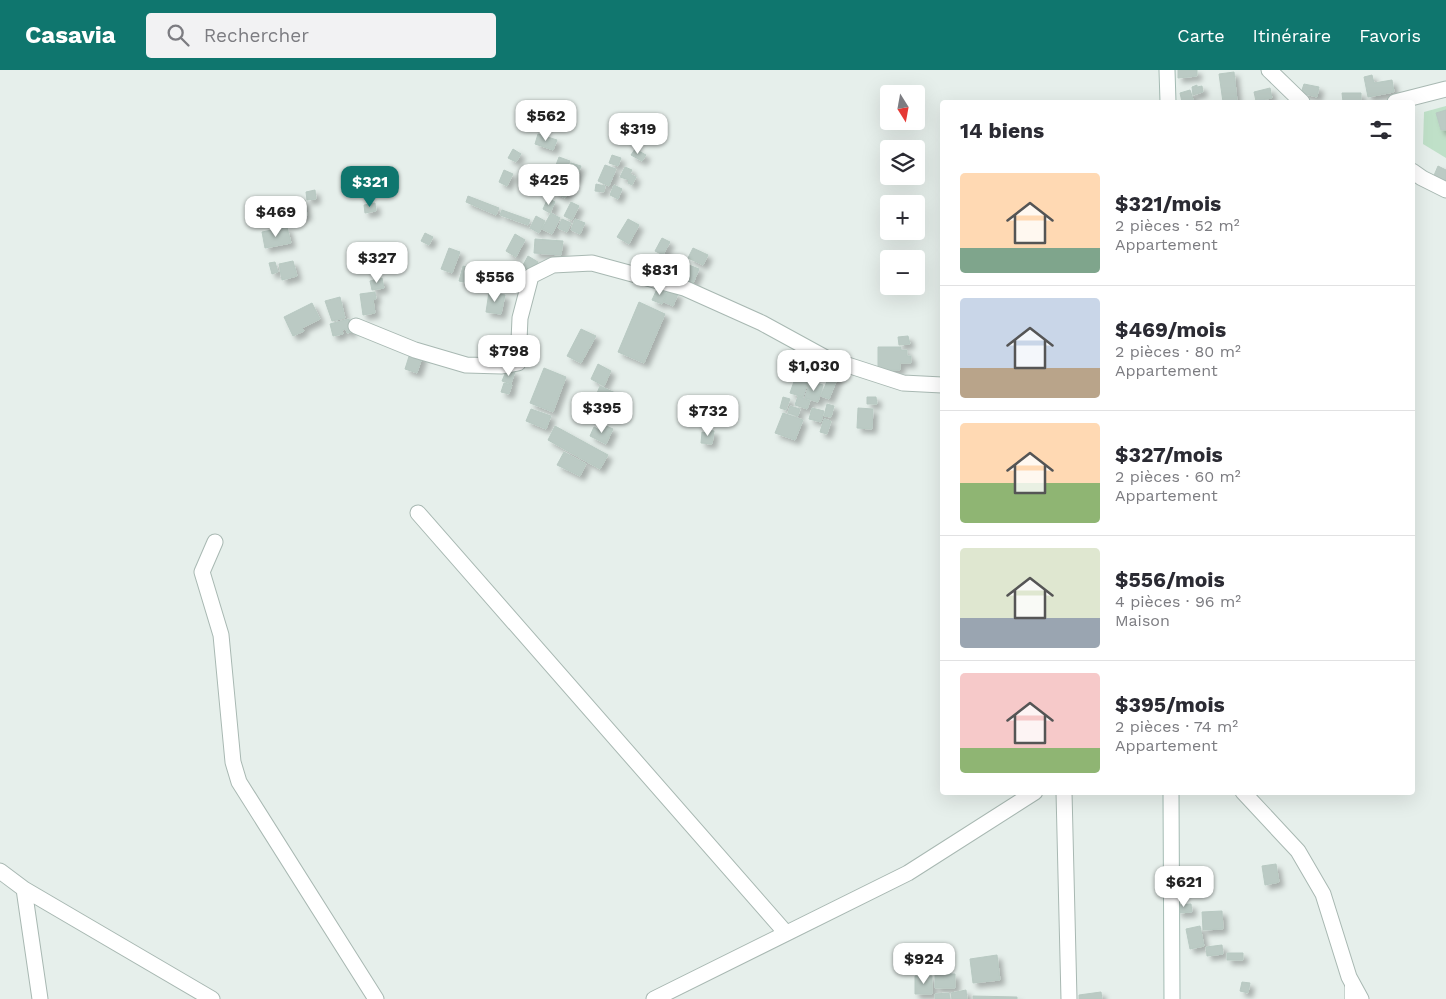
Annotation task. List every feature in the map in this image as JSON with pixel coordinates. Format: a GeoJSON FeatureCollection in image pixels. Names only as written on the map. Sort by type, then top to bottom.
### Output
{"type":"FeatureCollection","features":[{"type":"Feature","properties":{"kind":"street"},"geometry":{"type":"LineString","coordinates":[[1167,70],[1168,100]]}},
{"type":"Feature","properties":{"kind":"street"},"geometry":{"type":"LineString","coordinates":[[1268,70],[1300,100]]}},
{"type":"Feature","properties":{"kind":"street"},"geometry":{"type":"LineString","coordinates":[[1403,100],[1446,89]]}},
{"type":"Feature","properties":{"kind":"street"},"geometry":{"type":"LineString","coordinates":[[1415,173],[1446,190]]}},
{"type":"Feature","properties":{"kind":"street"},"geometry":{"type":"LineString","coordinates":[[356,326],[415,350],[466,365],[502,366],[518,363],[520,318],[531,276],[553,265],[592,263],[684,288],[762,323],[826,358],[903,383],[940,385]]}},
{"type":"Feature","properties":{"kind":"street"},"geometry":{"type":"LineString","coordinates":[[418,513],[786,933]]}},
{"type":"Feature","properties":{"kind":"street"},"geometry":{"type":"LineString","coordinates":[[215,542],[202,572],[221,635],[233,762],[239,782],[376,999]]}},
{"type":"Feature","properties":{"kind":"street"},"geometry":{"type":"LineString","coordinates":[[654,999],[908,873],[1030,795]]}},
{"type":"Feature","properties":{"kind":"street"},"geometry":{"type":"LineString","coordinates":[[1064,795],[1069,999]]}},
{"type":"Feature","properties":{"kind":"street"},"geometry":{"type":"LineString","coordinates":[[1171,795],[1172,999]]}},
{"type":"Feature","properties":{"kind":"street"},"geometry":{"type":"LineString","coordinates":[[1246,795],[1298,851],[1323,894],[1349,977],[1361,999]]}},
{"type":"Feature","properties":{"kind":"street"},"geometry":{"type":"LineString","coordinates":[[0,871],[24,889],[212,999]]}},
{"type":"Feature","properties":{"kind":"street"},"geometry":{"type":"LineString","coordinates":[[24,889],[40,999]]}},
{"type":"Feature","properties":{"kind":"lane"},"geometry":{"type":"LineString","coordinates":[[1349,977],[1349,999]]}},
{"type":"Feature","properties":{"kind":"green space"},"geometry":{"type":"Polygon","coordinates":[[[1446,106],[1446,158],[1423,144],[1424,112],[1446,106]]]}},
{"type":"Feature","properties":{"kind":"building"},"geometry":{"type":"Polygon","coordinates":[[[1178,70],[1197,70],[1197,76],[1178,78],[1178,70]]]}},
{"type":"Feature","properties":{"kind":"building"},"geometry":{"type":"Polygon","coordinates":[[[1234,72],[1237,100],[1223,100],[1219,74],[1234,72]]]}},
{"type":"Feature","properties":{"kind":"building"},"geometry":{"type":"Polygon","coordinates":[[[1372,75],[1374,83],[1392,80],[1394,92],[1368,97],[1364,77],[1372,75]]]}},
{"type":"Feature","properties":{"kind":"building"},"geometry":{"type":"Polygon","coordinates":[[[1304,84],[1319,87],[1317,97],[1301,93],[1304,84]]]}},
{"type":"Feature","properties":{"kind":"building"},"geometry":{"type":"Polygon","coordinates":[[[1197,85],[1197,87],[1202,86],[1203,92],[1193,95],[1192,87],[1197,85]]]}},
{"type":"Feature","properties":{"kind":"building"},"geometry":{"type":"Polygon","coordinates":[[[1270,88],[1272,98],[1256,100],[1254,92],[1270,88]]]}},
{"type":"Feature","properties":{"kind":"building"},"geometry":{"type":"Polygon","coordinates":[[[1190,90],[1193,100],[1182,100],[1180,93],[1190,90]]]}},
{"type":"Feature","properties":{"kind":"building"},"geometry":{"type":"Polygon","coordinates":[[[1342,93],[1361,93],[1361,100],[1343,100],[1342,93]]]}},
{"type":"Feature","properties":{"kind":"building"},"geometry":{"type":"Polygon","coordinates":[[[1446,110],[1446,130],[1441,130],[1436,113],[1446,110]]]}},
{"type":"Feature","properties":{"kind":"building"},"geometry":{"type":"Polygon","coordinates":[[[538,134],[557,140],[553,150],[535,144],[538,134]]]}},
{"type":"Feature","properties":{"kind":"building"},"geometry":{"type":"Polygon","coordinates":[[[513,149],[521,154],[516,162],[508,158],[513,149]]]}},
{"type":"Feature","properties":{"kind":"building"},"geometry":{"type":"Polygon","coordinates":[[[635,149],[646,155],[642,161],[631,155],[635,149]]]}},
{"type":"Feature","properties":{"kind":"building"},"geometry":{"type":"Polygon","coordinates":[[[612,155],[621,158],[618,166],[609,163],[612,155]]]}},
{"type":"Feature","properties":{"kind":"building"},"geometry":{"type":"Polygon","coordinates":[[[559,157],[570,161],[564,177],[553,173],[559,157]]]}},
{"type":"Feature","properties":{"kind":"building"},"geometry":{"type":"Polygon","coordinates":[[[571,163],[581,166],[576,180],[567,176],[571,163]]]}},
{"type":"Feature","properties":{"kind":"building"},"geometry":{"type":"Polygon","coordinates":[[[605,165],[616,169],[609,186],[598,181],[605,165]]]}},
{"type":"Feature","properties":{"kind":"building"},"geometry":{"type":"Polygon","coordinates":[[[1438,166],[1446,170],[1446,186],[1432,180],[1438,166]]]}},
{"type":"Feature","properties":{"kind":"building"},"geometry":{"type":"Polygon","coordinates":[[[625,167],[632,170],[630,174],[636,177],[632,185],[628,183],[629,180],[620,177],[625,167]]]}},
{"type":"Feature","properties":{"kind":"building"},"geometry":{"type":"Polygon","coordinates":[[[504,170],[513,174],[507,186],[499,182],[504,170]]]}},
{"type":"Feature","properties":{"kind":"building"},"geometry":{"type":"Polygon","coordinates":[[[561,178],[572,185],[565,198],[553,192],[561,178]]]}},
{"type":"Feature","properties":{"kind":"building"},"geometry":{"type":"Polygon","coordinates":[[[596,184],[605,186],[604,192],[595,191],[596,184]]]}},
{"type":"Feature","properties":{"kind":"building"},"geometry":{"type":"Polygon","coordinates":[[[614,185],[622,189],[618,199],[610,195],[614,185]]]}},
{"type":"Feature","properties":{"kind":"building"},"geometry":{"type":"Polygon","coordinates":[[[315,190],[316,199],[307,200],[306,192],[315,190]]]}},
{"type":"Feature","properties":{"kind":"building"},"geometry":{"type":"Polygon","coordinates":[[[468,196],[499,208],[496,215],[466,202],[468,196]]]}},
{"type":"Feature","properties":{"kind":"building"},"geometry":{"type":"Polygon","coordinates":[[[548,198],[555,202],[550,213],[543,209],[548,198]]]}},
{"type":"Feature","properties":{"kind":"building"},"geometry":{"type":"Polygon","coordinates":[[[305,200],[307,216],[292,219],[289,202],[305,200]]]}},
{"type":"Feature","properties":{"kind":"building"},"geometry":{"type":"Polygon","coordinates":[[[285,202],[289,217],[277,220],[274,205],[285,202]]]}},
{"type":"Feature","properties":{"kind":"building"},"geometry":{"type":"Polygon","coordinates":[[[571,202],[579,206],[572,220],[564,216],[571,202]]]}},
{"type":"Feature","properties":{"kind":"building"},"geometry":{"type":"Polygon","coordinates":[[[375,203],[376,211],[365,213],[364,205],[375,203]]]}},
{"type":"Feature","properties":{"kind":"building"},"geometry":{"type":"Polygon","coordinates":[[[502,210],[530,220],[528,225],[500,215],[502,210]]]}},
{"type":"Feature","properties":{"kind":"building"},"geometry":{"type":"Polygon","coordinates":[[[551,213],[560,218],[552,234],[542,229],[551,213]]]}},
{"type":"Feature","properties":{"kind":"building"},"geometry":{"type":"Polygon","coordinates":[[[536,216],[545,221],[539,233],[530,228],[536,216]]]}},
{"type":"Feature","properties":{"kind":"building"},"geometry":{"type":"Polygon","coordinates":[[[562,219],[571,223],[567,232],[558,228],[562,219]]]}},
{"type":"Feature","properties":{"kind":"building"},"geometry":{"type":"Polygon","coordinates":[[[575,219],[585,223],[580,234],[571,230],[575,219]]]}},
{"type":"Feature","properties":{"kind":"building"},"geometry":{"type":"Polygon","coordinates":[[[628,219],[639,225],[629,244],[617,237],[628,219]]]}},
{"type":"Feature","properties":{"kind":"building"},"geometry":{"type":"Polygon","coordinates":[[[287,227],[291,243],[265,248],[262,232],[287,227]]]}},
{"type":"Feature","properties":{"kind":"building"},"geometry":{"type":"Polygon","coordinates":[[[425,233],[433,237],[429,245],[421,241],[425,233]]]}},
{"type":"Feature","properties":{"kind":"building"},"geometry":{"type":"Polygon","coordinates":[[[515,234],[525,240],[516,257],[506,251],[515,234]]]}},
{"type":"Feature","properties":{"kind":"building"},"geometry":{"type":"Polygon","coordinates":[[[662,238],[670,242],[663,255],[655,251],[662,238]]]}},
{"type":"Feature","properties":{"kind":"building"},"geometry":{"type":"Polygon","coordinates":[[[535,239],[563,241],[561,255],[534,253],[535,239]]]}},
{"type":"Feature","properties":{"kind":"building"},"geometry":{"type":"Polygon","coordinates":[[[449,248],[460,252],[452,273],[441,269],[449,248]]]}},
{"type":"Feature","properties":{"kind":"building"},"geometry":{"type":"Polygon","coordinates":[[[693,248],[708,255],[703,265],[688,258],[693,248]]]}},
{"type":"Feature","properties":{"kind":"building"},"geometry":{"type":"Polygon","coordinates":[[[528,256],[538,262],[533,272],[522,267],[528,256]]]}},
{"type":"Feature","properties":{"kind":"building"},"geometry":{"type":"Polygon","coordinates":[[[663,259],[672,263],[666,279],[657,275],[663,259]]]}},
{"type":"Feature","properties":{"kind":"building"},"geometry":{"type":"Polygon","coordinates":[[[293,261],[297,276],[282,280],[279,264],[293,261]]]}},
{"type":"Feature","properties":{"kind":"building"},"geometry":{"type":"Polygon","coordinates":[[[275,262],[278,272],[272,274],[269,263],[275,262]]]}},
{"type":"Feature","properties":{"kind":"building"},"geometry":{"type":"Polygon","coordinates":[[[689,265],[699,269],[692,286],[682,282],[689,265]]]}},
{"type":"Feature","properties":{"kind":"building"},"geometry":{"type":"Polygon","coordinates":[[[463,266],[476,269],[472,284],[459,281],[463,266]]]}},
{"type":"Feature","properties":{"kind":"building"},"geometry":{"type":"Polygon","coordinates":[[[382,278],[384,288],[372,290],[370,281],[382,278]]]}},
{"type":"Feature","properties":{"kind":"building"},"geometry":{"type":"Polygon","coordinates":[[[657,289],[667,293],[662,304],[652,300],[657,289]]]}},
{"type":"Feature","properties":{"kind":"building"},"geometry":{"type":"Polygon","coordinates":[[[668,291],[678,294],[673,306],[664,302],[668,291]]]}},
{"type":"Feature","properties":{"kind":"building"},"geometry":{"type":"Polygon","coordinates":[[[375,292],[376,299],[373,300],[375,313],[363,315],[360,294],[375,292]]]}},
{"type":"Feature","properties":{"kind":"building"},"geometry":{"type":"Polygon","coordinates":[[[489,292],[505,295],[501,314],[486,312],[489,292]]]}},
{"type":"Feature","properties":{"kind":"building"},"geometry":{"type":"Polygon","coordinates":[[[340,297],[345,318],[332,321],[325,301],[340,297]]]}},
{"type":"Feature","properties":{"kind":"building"},"geometry":{"type":"Polygon","coordinates":[[[639,302],[665,314],[644,363],[618,352],[639,302]]]}},
{"type":"Feature","properties":{"kind":"building"},"geometry":{"type":"Polygon","coordinates":[[[312,303],[320,319],[302,328],[304,331],[293,336],[284,317],[312,303]]]}},
{"type":"Feature","properties":{"kind":"building"},"geometry":{"type":"Polygon","coordinates":[[[349,319],[352,332],[347,333],[346,329],[342,330],[343,334],[333,336],[330,324],[349,319]]]}},
{"type":"Feature","properties":{"kind":"building"},"geometry":{"type":"Polygon","coordinates":[[[581,329],[596,336],[581,363],[567,356],[581,329]]]}},
{"type":"Feature","properties":{"kind":"building"},"geometry":{"type":"Polygon","coordinates":[[[908,336],[910,344],[899,345],[898,337],[908,336]]]}},
{"type":"Feature","properties":{"kind":"building"},"geometry":{"type":"Polygon","coordinates":[[[878,347],[901,347],[901,350],[907,350],[907,356],[911,356],[911,363],[900,363],[900,370],[878,371],[878,347]]]}},
{"type":"Feature","properties":{"kind":"building"},"geometry":{"type":"Polygon","coordinates":[[[411,350],[423,355],[417,373],[405,369],[411,350]]]}},
{"type":"Feature","properties":{"kind":"building"},"geometry":{"type":"Polygon","coordinates":[[[598,364],[611,371],[604,386],[591,379],[598,364]]]}},
{"type":"Feature","properties":{"kind":"building"},"geometry":{"type":"Polygon","coordinates":[[[800,364],[812,368],[803,397],[790,393],[800,364]]]}},
{"type":"Feature","properties":{"kind":"building"},"geometry":{"type":"Polygon","coordinates":[[[544,368],[566,377],[553,412],[530,403],[544,368]]]}},
{"type":"Feature","properties":{"kind":"building"},"geometry":{"type":"Polygon","coordinates":[[[507,369],[515,372],[511,384],[502,381],[507,369]]]}},
{"type":"Feature","properties":{"kind":"building"},"geometry":{"type":"Polygon","coordinates":[[[832,369],[840,372],[829,399],[821,396],[832,369]]]}},
{"type":"Feature","properties":{"kind":"building"},"geometry":{"type":"Polygon","coordinates":[[[810,381],[823,385],[818,402],[805,398],[810,381]]]}},
{"type":"Feature","properties":{"kind":"building"},"geometry":{"type":"Polygon","coordinates":[[[504,383],[512,385],[509,394],[501,392],[504,383]]]}},
{"type":"Feature","properties":{"kind":"building"},"geometry":{"type":"Polygon","coordinates":[[[600,386],[622,396],[614,415],[592,405],[600,386]]]}},
{"type":"Feature","properties":{"kind":"building"},"geometry":{"type":"Polygon","coordinates":[[[798,396],[810,401],[807,409],[795,405],[798,396]]]}},
{"type":"Feature","properties":{"kind":"building"},"geometry":{"type":"Polygon","coordinates":[[[783,397],[790,399],[786,410],[780,408],[783,397]]]}},
{"type":"Feature","properties":{"kind":"building"},"geometry":{"type":"Polygon","coordinates":[[[867,397],[876,397],[877,404],[867,404],[867,397]]]}},
{"type":"Feature","properties":{"kind":"building"},"geometry":{"type":"Polygon","coordinates":[[[827,404],[834,406],[831,417],[824,416],[827,404]]]}},
{"type":"Feature","properties":{"kind":"building"},"geometry":{"type":"Polygon","coordinates":[[[790,406],[800,409],[798,416],[788,413],[790,406]]]}},
{"type":"Feature","properties":{"kind":"building"},"geometry":{"type":"Polygon","coordinates":[[[812,408],[824,411],[821,422],[809,419],[812,408]]]}},
{"type":"Feature","properties":{"kind":"building"},"geometry":{"type":"Polygon","coordinates":[[[858,408],[873,409],[872,429],[857,428],[858,408]]]}},
{"type":"Feature","properties":{"kind":"building"},"geometry":{"type":"Polygon","coordinates":[[[531,409],[551,416],[546,429],[526,421],[531,409]]]}},
{"type":"Feature","properties":{"kind":"building"},"geometry":{"type":"Polygon","coordinates":[[[783,413],[803,420],[795,440],[775,433],[783,413]]]}},
{"type":"Feature","properties":{"kind":"building"},"geometry":{"type":"Polygon","coordinates":[[[824,419],[831,421],[827,434],[820,432],[824,419]]]}},
{"type":"Feature","properties":{"kind":"building"},"geometry":{"type":"Polygon","coordinates":[[[604,425],[613,429],[606,444],[590,436],[594,427],[601,431],[604,425]]]}},
{"type":"Feature","properties":{"kind":"building"},"geometry":{"type":"Polygon","coordinates":[[[555,426],[608,455],[600,469],[548,440],[555,426]]]}},
{"type":"Feature","properties":{"kind":"building"},"geometry":{"type":"Polygon","coordinates":[[[706,430],[714,431],[712,444],[701,443],[702,432],[706,433],[706,430]]]}},
{"type":"Feature","properties":{"kind":"building"},"geometry":{"type":"Polygon","coordinates":[[[564,452],[586,464],[580,476],[557,465],[564,452]]]}},
{"type":"Feature","properties":{"kind":"building"},"geometry":{"type":"Polygon","coordinates":[[[1276,864],[1279,882],[1265,885],[1262,866],[1276,864]]]}},
{"type":"Feature","properties":{"kind":"building"},"geometry":{"type":"Polygon","coordinates":[[[1191,904],[1192,912],[1178,913],[1177,905],[1191,904]]]}},
{"type":"Feature","properties":{"kind":"building"},"geometry":{"type":"Polygon","coordinates":[[[1222,911],[1223,929],[1203,930],[1202,912],[1222,911]]]}},
{"type":"Feature","properties":{"kind":"building"},"geometry":{"type":"Polygon","coordinates":[[[1200,926],[1204,946],[1190,949],[1186,929],[1200,926]]]}},
{"type":"Feature","properties":{"kind":"building"},"geometry":{"type":"Polygon","coordinates":[[[1222,945],[1223,954],[1207,956],[1206,947],[1222,945]]]}},
{"type":"Feature","properties":{"kind":"building"},"geometry":{"type":"Polygon","coordinates":[[[1227,953],[1243,953],[1243,960],[1227,960],[1227,953]]]}},
{"type":"Feature","properties":{"kind":"building"},"geometry":{"type":"Polygon","coordinates":[[[997,955],[1000,980],[973,983],[970,959],[997,955]]]}},
{"type":"Feature","properties":{"kind":"building"},"geometry":{"type":"Polygon","coordinates":[[[935,974],[955,974],[955,988],[935,988],[935,974]]]}},
{"type":"Feature","properties":{"kind":"building"},"geometry":{"type":"Polygon","coordinates":[[[915,976],[932,976],[932,994],[915,994],[915,976]]]}},
{"type":"Feature","properties":{"kind":"building"},"geometry":{"type":"Polygon","coordinates":[[[1242,982],[1250,983],[1248,993],[1240,991],[1242,982]]]}},
{"type":"Feature","properties":{"kind":"building"},"geometry":{"type":"Polygon","coordinates":[[[966,990],[967,999],[952,999],[951,993],[966,990]]]}},
{"type":"Feature","properties":{"kind":"building"},"geometry":{"type":"Polygon","coordinates":[[[1101,992],[1102,999],[1079,999],[1079,995],[1101,992]]]}},
{"type":"Feature","properties":{"kind":"building"},"geometry":{"type":"Polygon","coordinates":[[[949,993],[950,999],[935,999],[935,994],[949,993]]]}},
{"type":"Feature","properties":{"kind":"building"},"geometry":{"type":"Polygon","coordinates":[[[973,996],[1017,997],[1017,999],[973,999],[973,996]]]}}]}
